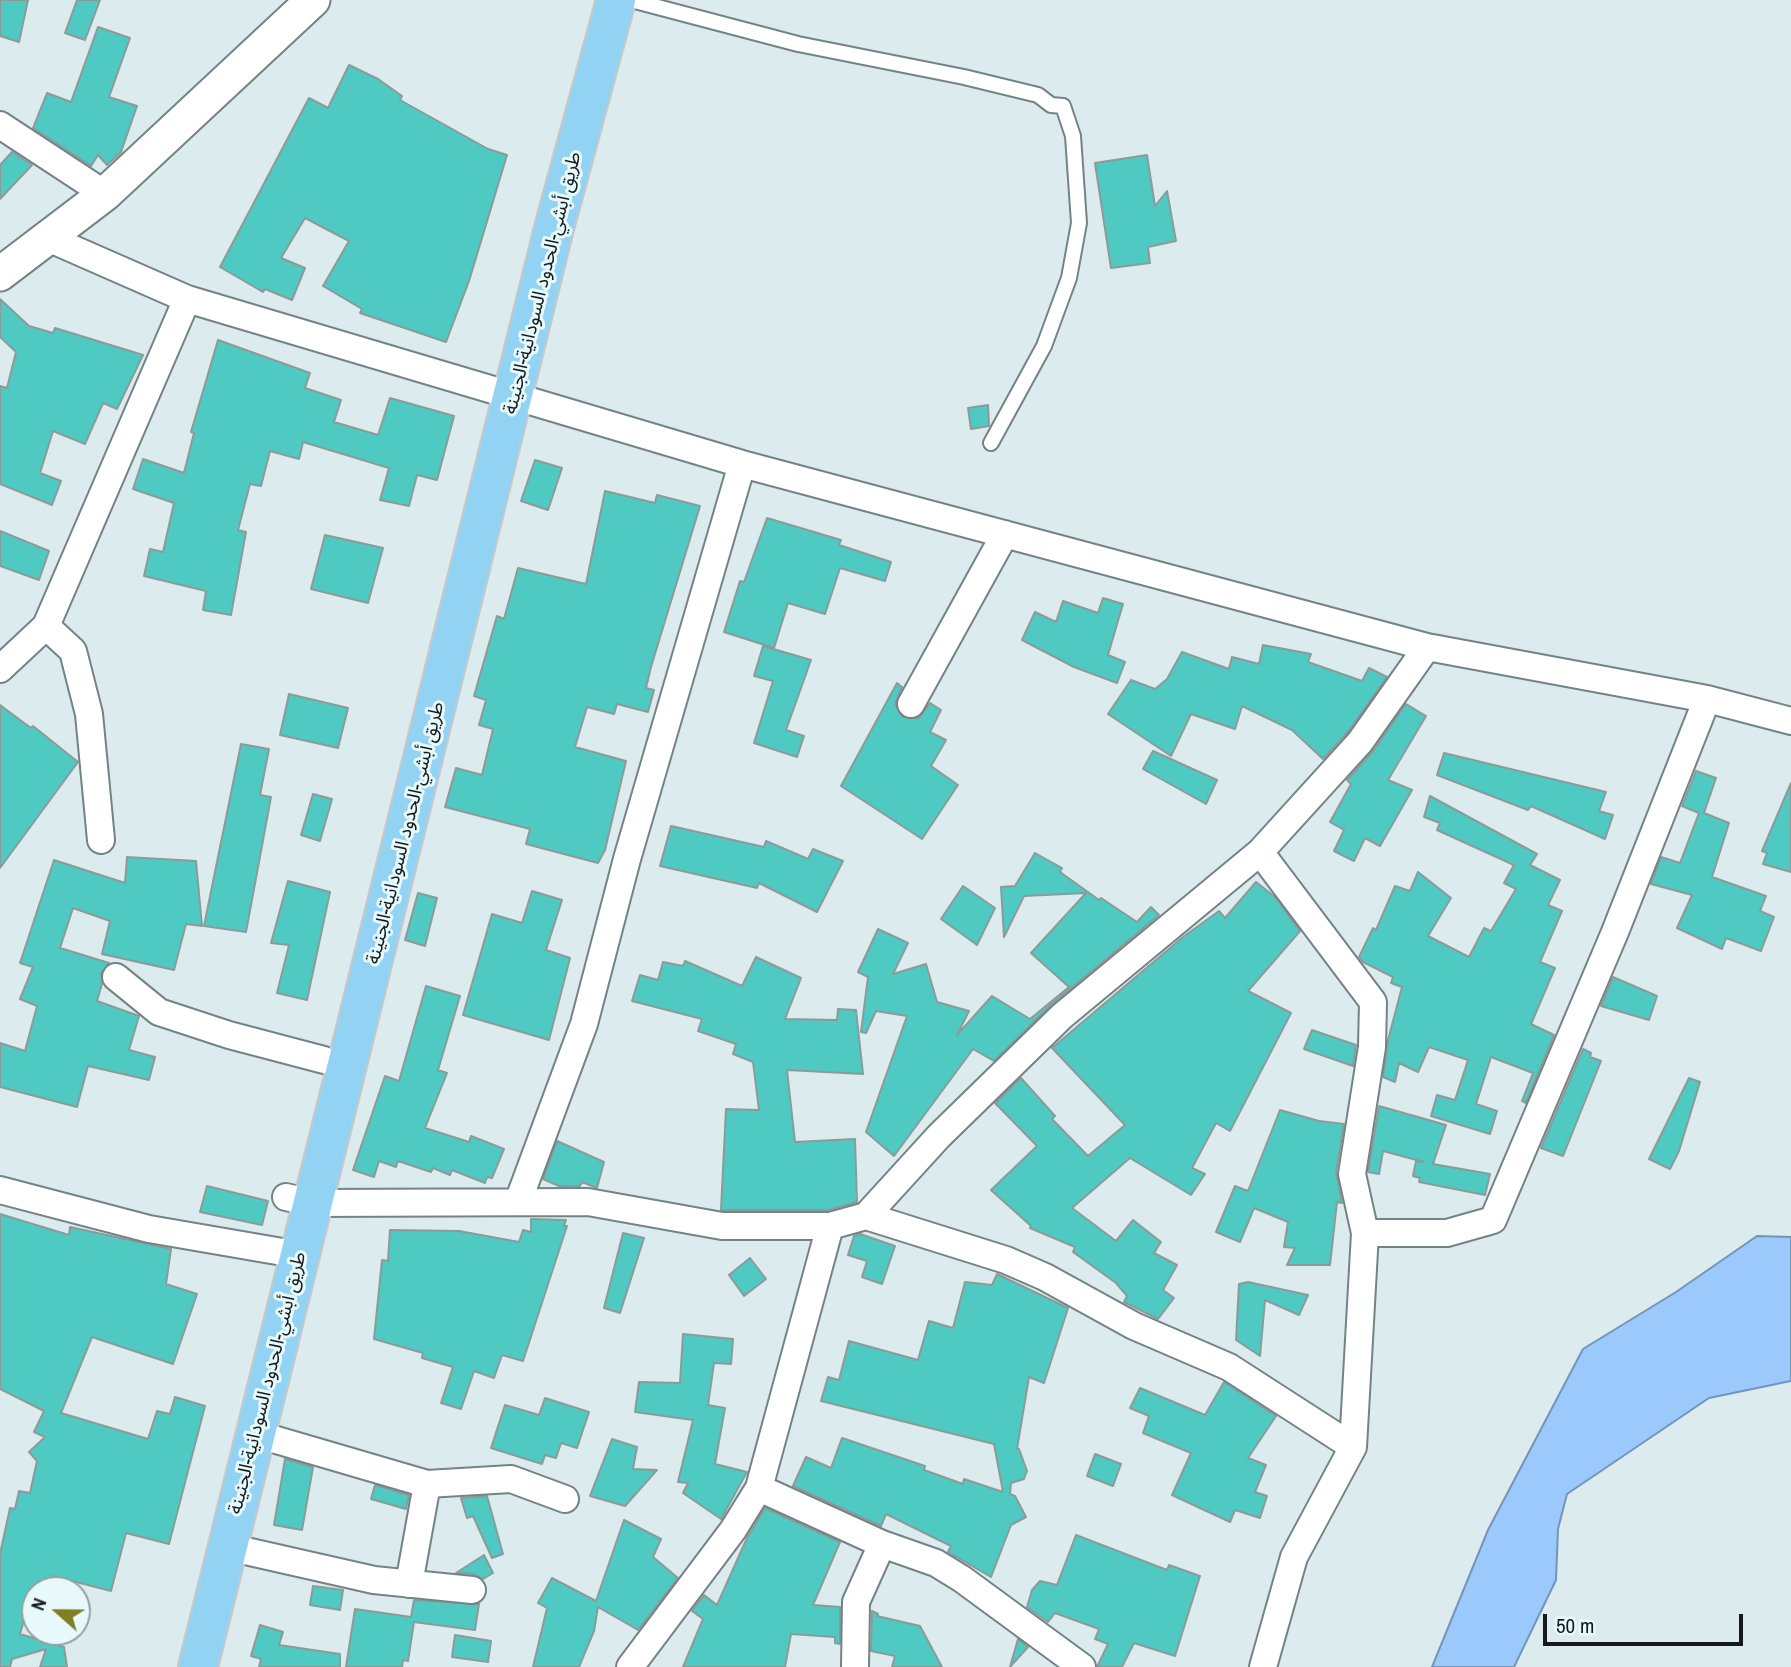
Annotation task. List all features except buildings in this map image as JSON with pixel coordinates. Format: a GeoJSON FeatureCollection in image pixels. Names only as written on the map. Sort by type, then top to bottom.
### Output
{"type":"FeatureCollection","features":[{"type":"Feature","properties":{"kind":"highway"},"geometry":{"type":"LineString","coordinates":[[542,225],[589,0]]}},
{"type":"Feature","properties":{"kind":"highway","name":"طريق أبشي-الحدود السودانية-الجنينة"},"geometry":{"type":"LineString","coordinates":[[198,1667],[256,1434],[287,1252],[299,1200],[503,394],[542,225],[616,0]]}},
{"type":"Feature","properties":{"kind":"highway"},"geometry":{"type":"LineString","coordinates":[[299,1200],[324,1060],[503,394]]}},
{"type":"Feature","properties":{"kind":"highway"},"geometry":{"type":"LineString","coordinates":[[172,1667],[287,1252]]}},
{"type":"Feature","properties":{"kind":"street"},"geometry":{"type":"LineString","coordinates":[[0,274],[105,194],[313,0]]}},
{"type":"Feature","properties":{"kind":"street"},"geometry":{"type":"LineString","coordinates":[[0,125],[105,194]]}},
{"type":"Feature","properties":{"kind":"street"},"geometry":{"type":"LineString","coordinates":[[48,237],[187,299],[742,464],[1427,647],[1707,699],[1791,721]]}},
{"type":"Feature","properties":{"kind":"street"},"geometry":{"type":"LineString","coordinates":[[0,669],[46,626],[187,299]]}},
{"type":"Feature","properties":{"kind":"street"},"geometry":{"type":"LineString","coordinates":[[517,1202],[584,1024],[627,859],[742,464]]}},
{"type":"Feature","properties":{"kind":"street"},"geometry":{"type":"LineString","coordinates":[[911,704],[1005,534]]}},
{"type":"Feature","properties":{"kind":"street"},"geometry":{"type":"LineString","coordinates":[[46,626],[73,652],[86,701],[102,840]]}},
{"type":"Feature","properties":{"kind":"street"},"geometry":{"type":"LineString","coordinates":[[299,1200],[588,1202],[722,1226],[830,1226],[866,1216],[939,1136],[1062,1016],[1261,852],[1360,742],[1427,647]]}},
{"type":"Feature","properties":{"kind":"street"},"geometry":{"type":"LineString","coordinates":[[1365,1233],[1447,1233],[1493,1220],[1615,932],[1707,699]]}},
{"type":"Feature","properties":{"kind":"street"},"geometry":{"type":"LineString","coordinates":[[1261,852],[1373,1002],[1372,1046],[1352,1174],[1365,1233],[1353,1447],[1294,1557],[1263,1667]]}},
{"type":"Feature","properties":{"kind":"street"},"geometry":{"type":"LineString","coordinates":[[116,977],[159,1012],[229,1035],[324,1060]]}},
{"type":"Feature","properties":{"kind":"street"},"geometry":{"type":"LineString","coordinates":[[0,1190],[149,1229],[287,1252]]}},
{"type":"Feature","properties":{"kind":"street"},"geometry":{"type":"LineString","coordinates":[[866,1216],[1006,1260],[1045,1277],[1134,1326],[1229,1367],[1353,1447]]}},
{"type":"Feature","properties":{"kind":"street"},"geometry":{"type":"LineString","coordinates":[[630,1667],[733,1530],[759,1488],[830,1226]]}},
{"type":"Feature","properties":{"kind":"street"},"geometry":{"type":"LineString","coordinates":[[256,1434],[427,1484],[511,1479],[565,1499]]}},
{"type":"Feature","properties":{"kind":"street"},"geometry":{"type":"LineString","coordinates":[[409,1584],[427,1484]]}},
{"type":"Feature","properties":{"kind":"street"},"geometry":{"type":"LineString","coordinates":[[759,1488],[882,1544],[936,1563],[962,1578],[1083,1667]]}},
{"type":"Feature","properties":{"kind":"street"},"geometry":{"type":"LineString","coordinates":[[855,1667],[856,1602],[882,1544]]}},
{"type":"Feature","properties":{"kind":"street"},"geometry":{"type":"LineString","coordinates":[[228,1548],[294,1564],[409,1584],[472,1590]]}},
{"type":"Feature","properties":{"kind":"lane"},"geometry":{"type":"LineString","coordinates":[[631,0],[798,44],[1038,95],[1051,105],[1063,106],[1073,136],[1079,223],[1069,278],[1044,346],[991,443]]}},
{"type":"Feature","properties":{"kind":"water"},"geometry":{"type":"Polygon","coordinates":[[[1757,1236],[1791,1237],[1791,1381],[1709,1398],[1567,1494],[1558,1529],[1556,1580],[1514,1667],[1432,1667],[1488,1530],[1583,1349],[1676,1292],[1757,1236]]]}}]}
